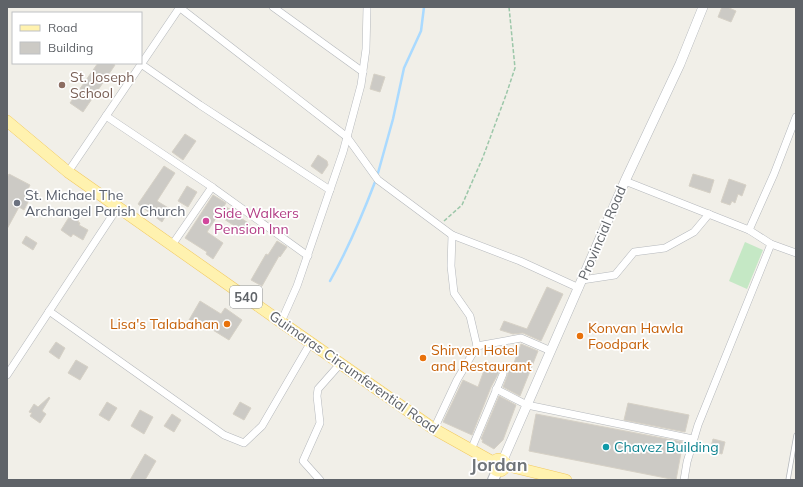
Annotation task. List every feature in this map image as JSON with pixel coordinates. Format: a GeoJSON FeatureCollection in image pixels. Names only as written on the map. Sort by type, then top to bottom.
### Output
{"type":"FeatureCollection","features":[{"type":"Feature","properties":{"kind":"main road","name":"Guimaras Circumferential Road"},"geometry":{"type":"LineString","coordinates":[[7,121],[68,172],[434,429],[499,468],[536,480]]}},
{"type":"Feature","properties":{"kind":"main road","name":"Guimaras Circumferential Road"},"geometry":{"type":"LineString","coordinates":[[499,468],[566,480]]}},
{"type":"Feature","properties":{"kind":"street"},"geometry":{"type":"LineString","coordinates":[[142,63],[180,7],[347,137],[378,180],[452,235],[581,284],[615,275],[634,252],[665,248],[694,232],[709,214]]}},
{"type":"Feature","properties":{"kind":"street"},"geometry":{"type":"LineString","coordinates":[[273,7],[363,72]]}},
{"type":"Feature","properties":{"kind":"street"},"geometry":{"type":"LineString","coordinates":[[281,322],[308,256],[347,137],[363,72],[366,49],[367,7]]}},
{"type":"Feature","properties":{"kind":"street","name":"Provincial Road"},"geometry":{"type":"LineString","coordinates":[[499,468],[625,181],[680,64],[703,7]]}},
{"type":"Feature","properties":{"kind":"street"},"geometry":{"type":"LineString","coordinates":[[68,172],[141,64],[200,105],[330,190]]}},
{"type":"Feature","properties":{"kind":"street"},"geometry":{"type":"LineString","coordinates":[[106,116],[212,187],[308,256]]}},
{"type":"Feature","properties":{"kind":"street"},"geometry":{"type":"LineString","coordinates":[[749,230],[774,174],[796,117]]}},
{"type":"Feature","properties":{"kind":"street"},"geometry":{"type":"LineString","coordinates":[[625,181],[749,230],[771,244],[796,253]]}},
{"type":"Feature","properties":{"kind":"street"},"geometry":{"type":"LineString","coordinates":[[172,245],[212,187]]}},
{"type":"Feature","properties":{"kind":"street"},"geometry":{"type":"LineString","coordinates":[[7,376],[118,207]]}},
{"type":"Feature","properties":{"kind":"street"},"geometry":{"type":"LineString","coordinates":[[434,429],[457,380],[477,346],[470,316],[454,293],[451,266],[452,235]]}},
{"type":"Feature","properties":{"kind":"street"},"geometry":{"type":"LineString","coordinates":[[684,480],[693,439],[771,244]]}},
{"type":"Feature","properties":{"kind":"street"},"geometry":{"type":"LineString","coordinates":[[49,311],[224,435],[244,443],[262,426],[311,342]]}},
{"type":"Feature","properties":{"kind":"street"},"geometry":{"type":"LineString","coordinates":[[477,346],[521,338],[551,351]]}},
{"type":"Feature","properties":{"kind":"street"},"geometry":{"type":"LineString","coordinates":[[320,480],[303,461],[320,423],[317,396],[318,389],[341,363]]}},
{"type":"Feature","properties":{"kind":"street"},"geometry":{"type":"LineString","coordinates":[[471,450],[503,374]]}},
{"type":"Feature","properties":{"kind":"street"},"geometry":{"type":"LineString","coordinates":[[496,389],[527,405],[693,439]]}},
{"type":"Feature","properties":{"kind":"lane"},"geometry":{"type":"LineString","coordinates":[[788,480],[796,435]]}},
{"type":"Feature","properties":{"kind":"lane"},"geometry":{"type":"LineString","coordinates":[[791,458],[796,459]]}},
{"type":"Feature","properties":{"kind":"path"},"geometry":{"type":"LineString","coordinates":[[439,225],[462,206],[483,157],[506,95],[514,68],[509,7]]}},
{"type":"Feature","properties":{"kind":"green space"},"geometry":{"type":"Polygon","coordinates":[[[745,242],[763,250],[747,289],[729,281],[745,242]]]}},
{"type":"Feature","properties":{"kind":"building"},"geometry":{"type":"Polygon","coordinates":[[[722,7],[727,7],[736,11],[731,22],[718,17],[722,7]]]}},
{"type":"Feature","properties":{"kind":"building"},"geometry":{"type":"Polygon","coordinates":[[[97,64],[115,65],[83,112],[70,103],[97,64]]]}},
{"type":"Feature","properties":{"kind":"building"},"geometry":{"type":"Polygon","coordinates":[[[374,74],[385,77],[380,92],[370,89],[374,74]]]}},
{"type":"Feature","properties":{"kind":"building"},"geometry":{"type":"Polygon","coordinates":[[[185,134],[196,141],[183,160],[172,152],[185,134]]]}},
{"type":"Feature","properties":{"kind":"building"},"geometry":{"type":"Polygon","coordinates":[[[318,155],[327,161],[328,165],[322,174],[311,166],[318,155]]]}},
{"type":"Feature","properties":{"kind":"building"},"geometry":{"type":"Polygon","coordinates":[[[164,166],[175,173],[157,201],[170,209],[162,222],[138,204],[164,166]]]}},
{"type":"Feature","properties":{"kind":"building","name":"St. Michael The Archangel Parish Church"},"geometry":{"type":"Polygon","coordinates":[[[9,174],[30,185],[25,195],[30,198],[24,210],[19,207],[7,229],[7,178],[9,174]]]}},
{"type":"Feature","properties":{"kind":"building"},"geometry":{"type":"Polygon","coordinates":[[[693,174],[714,180],[710,193],[689,186],[693,174]]]}},
{"type":"Feature","properties":{"kind":"building"},"geometry":{"type":"Polygon","coordinates":[[[729,179],[746,185],[742,196],[738,194],[735,203],[732,201],[730,205],[721,202],[729,179]]]}},
{"type":"Feature","properties":{"kind":"building"},"geometry":{"type":"Polygon","coordinates":[[[187,186],[197,192],[188,207],[178,201],[187,186]]]}},
{"type":"Feature","properties":{"kind":"building"},"geometry":{"type":"Polygon","coordinates":[[[213,195],[226,203],[224,206],[237,213],[236,215],[250,224],[245,233],[218,215],[207,232],[223,243],[213,259],[206,254],[207,252],[185,238],[213,195]]]}},
{"type":"Feature","properties":{"kind":"building"},"geometry":{"type":"Polygon","coordinates":[[[71,214],[79,219],[79,225],[88,230],[83,240],[73,234],[71,237],[61,230],[71,214]]]}},
{"type":"Feature","properties":{"kind":"building"},"geometry":{"type":"Polygon","coordinates":[[[26,236],[37,243],[33,250],[22,243],[26,236]]]}},
{"type":"Feature","properties":{"kind":"building"},"geometry":{"type":"Polygon","coordinates":[[[277,241],[287,247],[280,257],[279,256],[262,286],[251,280],[266,254],[268,255],[277,241]]]}},
{"type":"Feature","properties":{"kind":"building"},"geometry":{"type":"Polygon","coordinates":[[[547,287],[563,294],[541,341],[523,333],[513,334],[500,330],[504,321],[527,329],[547,287]]]}},
{"type":"Feature","properties":{"kind":"building"},"geometry":{"type":"Polygon","coordinates":[[[200,301],[221,314],[225,308],[242,320],[229,340],[208,327],[206,330],[189,320],[200,301]]]}},
{"type":"Feature","properties":{"kind":"building"},"geometry":{"type":"Polygon","coordinates":[[[56,342],[65,348],[59,359],[49,352],[56,342]]]}},
{"type":"Feature","properties":{"kind":"building"},"geometry":{"type":"Polygon","coordinates":[[[521,344],[538,351],[520,396],[503,387],[508,374],[507,371],[502,369],[491,387],[472,435],[443,422],[463,380],[478,387],[487,362],[511,371],[521,344]]]}},
{"type":"Feature","properties":{"kind":"building"},"geometry":{"type":"Polygon","coordinates":[[[76,360],[88,367],[80,380],[68,373],[76,360]]]}},
{"type":"Feature","properties":{"kind":"building"},"geometry":{"type":"Polygon","coordinates":[[[499,396],[516,405],[503,440],[494,449],[482,442],[483,440],[481,439],[499,396]]]}},
{"type":"Feature","properties":{"kind":"building"},"geometry":{"type":"Polygon","coordinates":[[[49,397],[50,398],[42,411],[46,414],[40,423],[30,416],[32,413],[29,412],[34,404],[38,407],[49,397]]]}},
{"type":"Feature","properties":{"kind":"building"},"geometry":{"type":"Polygon","coordinates":[[[107,402],[117,408],[109,421],[99,415],[107,402]]]}},
{"type":"Feature","properties":{"kind":"building"},"geometry":{"type":"Polygon","coordinates":[[[240,402],[251,408],[244,420],[233,414],[240,402]]]}},
{"type":"Feature","properties":{"kind":"building"},"geometry":{"type":"Polygon","coordinates":[[[628,403],[689,415],[685,432],[624,420],[628,403]]]}},
{"type":"Feature","properties":{"kind":"building"},"geometry":{"type":"Polygon","coordinates":[[[140,410],[153,417],[144,434],[131,426],[140,410]]]}},
{"type":"Feature","properties":{"kind":"building"},"geometry":{"type":"Polygon","coordinates":[[[172,414],[181,420],[174,432],[164,426],[172,414]]]}},
{"type":"Feature","properties":{"kind":"building","name":"Chavez Building"},"geometry":{"type":"Polygon","coordinates":[[[536,414],[683,442],[676,480],[529,451],[536,414]]]}},
{"type":"Feature","properties":{"kind":"building"},"geometry":{"type":"Polygon","coordinates":[[[713,439],[725,442],[722,454],[710,451],[713,439]]]}},
{"type":"Feature","properties":{"kind":"building"},"geometry":{"type":"Polygon","coordinates":[[[145,454],[156,461],[145,480],[130,480],[145,454]]]}},
{"type":"Feature","properties":{"kind":"waterway"},"geometry":{"type":"LineString","coordinates":[[378,173],[393,119],[404,68],[421,31],[424,7]]}},
{"type":"Feature","properties":{"kind":"waterway"},"geometry":{"type":"LineString","coordinates":[[330,281],[343,257],[375,182]]}},
{"type":"Feature","properties":{"kind":"place","name":"St. Joseph School"},"geometry":{"type":"Point","coordinates":[62,85]}},
{"type":"Feature","properties":{"kind":"place","name":"St. Michael The Archangel Parish Church"},"geometry":{"type":"Point","coordinates":[17,203]}},
{"type":"Feature","properties":{"kind":"place","name":"Side Walkers Pension Inn"},"geometry":{"type":"Point","coordinates":[206,221]}},
{"type":"Feature","properties":{"kind":"place","name":"Lisa's Talabahan"},"geometry":{"type":"Point","coordinates":[227,324]}},
{"type":"Feature","properties":{"kind":"place","name":"Konvan Hawla Foodpark"},"geometry":{"type":"Point","coordinates":[580,336]}},
{"type":"Feature","properties":{"kind":"place","name":"Shirven Hotel and Restaurant"},"geometry":{"type":"Point","coordinates":[423,358]}},
{"type":"Feature","properties":{"kind":"place","name":"Chavez Building"},"geometry":{"type":"Point","coordinates":[606,447]}},
{"type":"Feature","properties":{"kind":"district","name":"Jordan"},"geometry":{"type":"Point","coordinates":[499,465]}}]}
